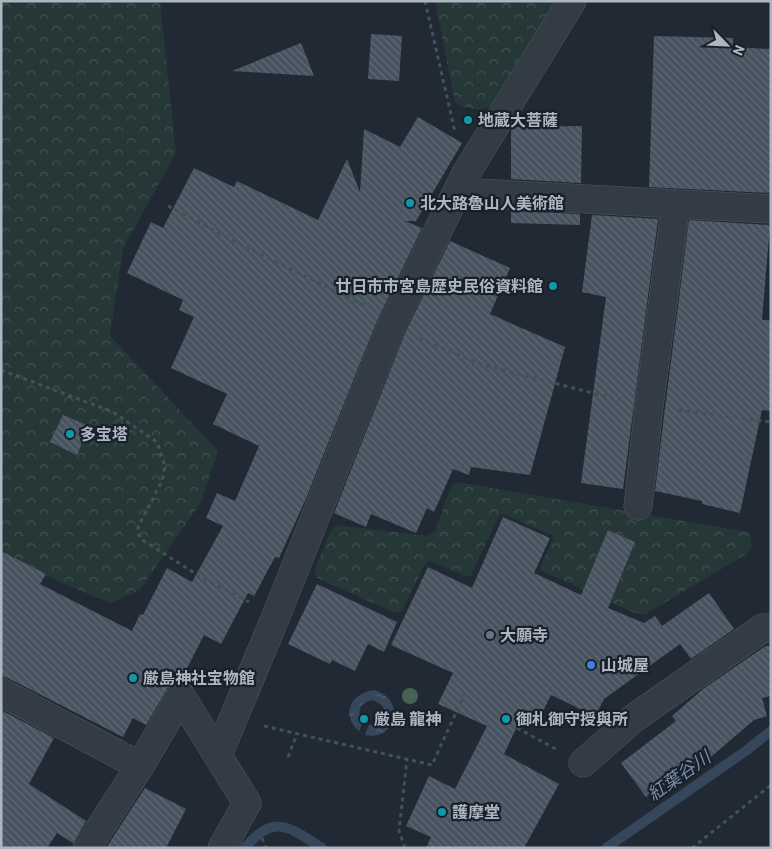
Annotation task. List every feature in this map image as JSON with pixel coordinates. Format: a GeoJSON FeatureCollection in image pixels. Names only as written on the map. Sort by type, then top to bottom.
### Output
{"type":"FeatureCollection","features":[{"type":"Feature","properties":{"kind":"street"},"geometry":{"type":"LineString","coordinates":[[218,755],[234,720],[391,328],[465,175],[572,1]]}},
{"type":"Feature","properties":{"kind":"street"},"geometry":{"type":"LineString","coordinates":[[457,192],[771,209]]}},
{"type":"Feature","properties":{"kind":"street"},"geometry":{"type":"LineString","coordinates":[[638,506],[649,406],[676,203]]}},
{"type":"Feature","properties":{"kind":"street"},"geometry":{"type":"LineString","coordinates":[[583,763],[634,718],[763,628],[771,628]]}},
{"type":"Feature","properties":{"kind":"street"},"geometry":{"type":"LineString","coordinates":[[1,692],[140,766]]}},
{"type":"Feature","properties":{"kind":"street"},"geometry":{"type":"LineString","coordinates":[[87,848],[140,766],[181,696],[247,803],[222,848]]}},
{"type":"Feature","properties":{"kind":"path"},"geometry":{"type":"LineString","coordinates":[[425,1],[455,135]]}},
{"type":"Feature","properties":{"kind":"path"},"geometry":{"type":"LineString","coordinates":[[168,206],[251,250],[383,314],[391,328],[484,365],[649,406],[771,422]]}},
{"type":"Feature","properties":{"kind":"path"},"geometry":{"type":"LineString","coordinates":[[1,370],[113,412],[157,442],[165,466],[162,481],[138,527],[141,539],[204,579],[276,616]]}},
{"type":"Feature","properties":{"kind":"path"},"geometry":{"type":"LineString","coordinates":[[234,720],[432,765],[464,695]]}},
{"type":"Feature","properties":{"kind":"path"},"geometry":{"type":"LineString","coordinates":[[517,728],[583,763]]}},
{"type":"Feature","properties":{"kind":"path"},"geometry":{"type":"LineString","coordinates":[[288,757],[297,734]]}},
{"type":"Feature","properties":{"kind":"path"},"geometry":{"type":"LineString","coordinates":[[405,848],[399,831],[407,759]]}},
{"type":"Feature","properties":{"kind":"path"},"geometry":{"type":"LineString","coordinates":[[692,848],[771,785]]}},
{"type":"Feature","properties":{"kind":"green space"},"geometry":{"type":"Polygon","coordinates":[[[1,1],[160,1],[176,153],[123,249],[110,336],[218,451],[201,502],[140,590],[110,603],[1,556],[1,1]]]}},
{"type":"Feature","properties":{"kind":"green space"},"geometry":{"type":"Polygon","coordinates":[[[435,1],[557,1],[503,89],[491,106],[481,110],[463,107],[455,102],[435,1]]]}},
{"type":"Feature","properties":{"kind":"green space"},"geometry":{"type":"Polygon","coordinates":[[[457,482],[748,532],[750,533],[752,548],[747,554],[644,615],[635,613],[542,571],[540,568],[553,539],[552,535],[503,514],[499,515],[471,576],[468,577],[430,561],[425,564],[402,611],[395,613],[317,578],[314,572],[330,532],[336,525],[428,536],[435,531],[451,486],[457,482]]]}},
{"type":"Feature","properties":{"kind":"water"},"geometry":{"type":"Polygon","coordinates":[[[374,690],[385,695],[391,702],[394,710],[393,719],[390,726],[384,732],[375,735],[365,735],[369,725],[377,724],[384,717],[383,706],[373,700],[362,705],[360,714],[363,722],[359,731],[353,725],[349,712],[354,700],[359,695],[374,690]]]}},
{"type":"Feature","properties":{"kind":"building"},"geometry":{"type":"Polygon","coordinates":[[[371,34],[402,36],[399,81],[368,79],[371,34]]]}},
{"type":"Feature","properties":{"kind":"building"},"geometry":{"type":"Polygon","coordinates":[[[654,36],[733,38],[733,47],[771,49],[771,193],[649,187],[654,36]]]}},
{"type":"Feature","properties":{"kind":"building"},"geometry":{"type":"Polygon","coordinates":[[[301,43],[314,76],[232,71],[301,43]]]}},
{"type":"Feature","properties":{"kind":"building"},"geometry":{"type":"Polygon","coordinates":[[[418,117],[462,143],[416,221],[405,221],[422,228],[377,321],[305,501],[279,558],[275,557],[254,596],[248,593],[221,644],[204,635],[181,680],[174,682],[168,688],[146,725],[133,718],[123,737],[1,676],[1,551],[46,574],[40,584],[132,631],[140,614],[143,615],[167,568],[192,582],[223,526],[206,518],[217,493],[235,501],[259,446],[213,424],[227,394],[171,368],[194,317],[179,310],[183,300],[127,273],[151,222],[163,228],[194,168],[234,187],[237,181],[318,220],[347,159],[360,192],[364,129],[400,147],[418,117]]]}},
{"type":"Feature","properties":{"kind":"building"},"geometry":{"type":"Polygon","coordinates":[[[582,126],[581,183],[511,179],[511,130],[513,127],[582,126]]]}},
{"type":"Feature","properties":{"kind":"building"},"geometry":{"type":"Polygon","coordinates":[[[511,211],[580,214],[580,225],[511,223],[511,211]]]}},
{"type":"Feature","properties":{"kind":"building"},"geometry":{"type":"Polygon","coordinates":[[[592,215],[658,219],[623,489],[581,483],[606,297],[582,292],[592,215]]]}},
{"type":"Feature","properties":{"kind":"building"},"geometry":{"type":"Polygon","coordinates":[[[689,220],[770,225],[762,320],[771,320],[771,411],[762,410],[740,513],[702,504],[702,501],[655,491],[689,220]]]}},
{"type":"Feature","properties":{"kind":"building"},"geometry":{"type":"Polygon","coordinates":[[[450,241],[510,268],[490,314],[565,347],[530,475],[471,467],[469,475],[453,469],[434,512],[427,508],[416,533],[371,514],[366,527],[334,513],[405,333],[450,241]]]}},
{"type":"Feature","properties":{"kind":"building","name":"多宝塔"},"geometry":{"type":"Polygon","coordinates":[[[63,415],[89,426],[77,455],[50,442],[63,415]]]}},
{"type":"Feature","properties":{"kind":"building"},"geometry":{"type":"Polygon","coordinates":[[[503,517],[550,538],[534,573],[581,595],[608,530],[635,542],[608,608],[644,623],[655,616],[662,626],[709,593],[734,629],[691,659],[680,644],[604,699],[595,716],[551,695],[540,717],[525,710],[504,754],[559,784],[524,848],[426,848],[431,837],[406,826],[429,776],[455,789],[487,726],[438,704],[453,673],[391,645],[428,567],[472,588],[503,517]]]}},
{"type":"Feature","properties":{"kind":"building"},"geometry":{"type":"Polygon","coordinates":[[[317,584],[397,622],[384,652],[368,644],[355,671],[332,660],[330,664],[288,644],[317,584]]]}},
{"type":"Feature","properties":{"kind":"building"},"geometry":{"type":"Polygon","coordinates":[[[771,645],[771,696],[762,698],[767,716],[754,720],[705,762],[703,758],[646,797],[621,763],[676,721],[672,716],[703,689],[764,647],[771,645]]]}},
{"type":"Feature","properties":{"kind":"building"},"geometry":{"type":"Polygon","coordinates":[[[1,710],[54,738],[29,784],[86,821],[73,843],[57,833],[47,848],[1,848],[1,710]]]}},
{"type":"Feature","properties":{"kind":"building"},"geometry":{"type":"Polygon","coordinates":[[[145,788],[186,809],[166,848],[106,848],[145,788]]]}},
{"type":"Feature","properties":{"kind":"waterway","name":"紅葉谷川"},"geometry":{"type":"LineString","coordinates":[[606,848],[747,750],[771,731]]}},
{"type":"Feature","properties":{"kind":"waterway","name":"紅葉谷川"},"geometry":{"type":"LineString","coordinates":[[245,848],[255,837],[265,830],[274,827],[282,827],[301,834],[322,848]]}},
{"type":"Feature","properties":{"kind":"place","name":"地蔵大菩薩"},"geometry":{"type":"Point","coordinates":[468,120]}},
{"type":"Feature","properties":{"kind":"place","name":"北大路魯山人美術館"},"geometry":{"type":"Point","coordinates":[410,203]}},
{"type":"Feature","properties":{"kind":"place","name":"廿日市市宮島歴史民俗資料館"},"geometry":{"type":"Point","coordinates":[553,286]}},
{"type":"Feature","properties":{"kind":"place","name":"多宝塔"},"geometry":{"type":"Point","coordinates":[70,434]}},
{"type":"Feature","properties":{"kind":"place","name":"大願寺"},"geometry":{"type":"Point","coordinates":[490,635]}},
{"type":"Feature","properties":{"kind":"place","name":"山城屋"},"geometry":{"type":"Point","coordinates":[591,665]}},
{"type":"Feature","properties":{"kind":"place","name":"厳島神社宝物館"},"geometry":{"type":"Point","coordinates":[133,678]}},
{"type":"Feature","properties":{"kind":"place","name":"厳島 龍神"},"geometry":{"type":"Point","coordinates":[364,719]}},
{"type":"Feature","properties":{"kind":"place","name":"御札御守授與所"},"geometry":{"type":"Point","coordinates":[506,719]}},
{"type":"Feature","properties":{"kind":"place","name":"護摩堂"},"geometry":{"type":"Point","coordinates":[442,812]}}]}
